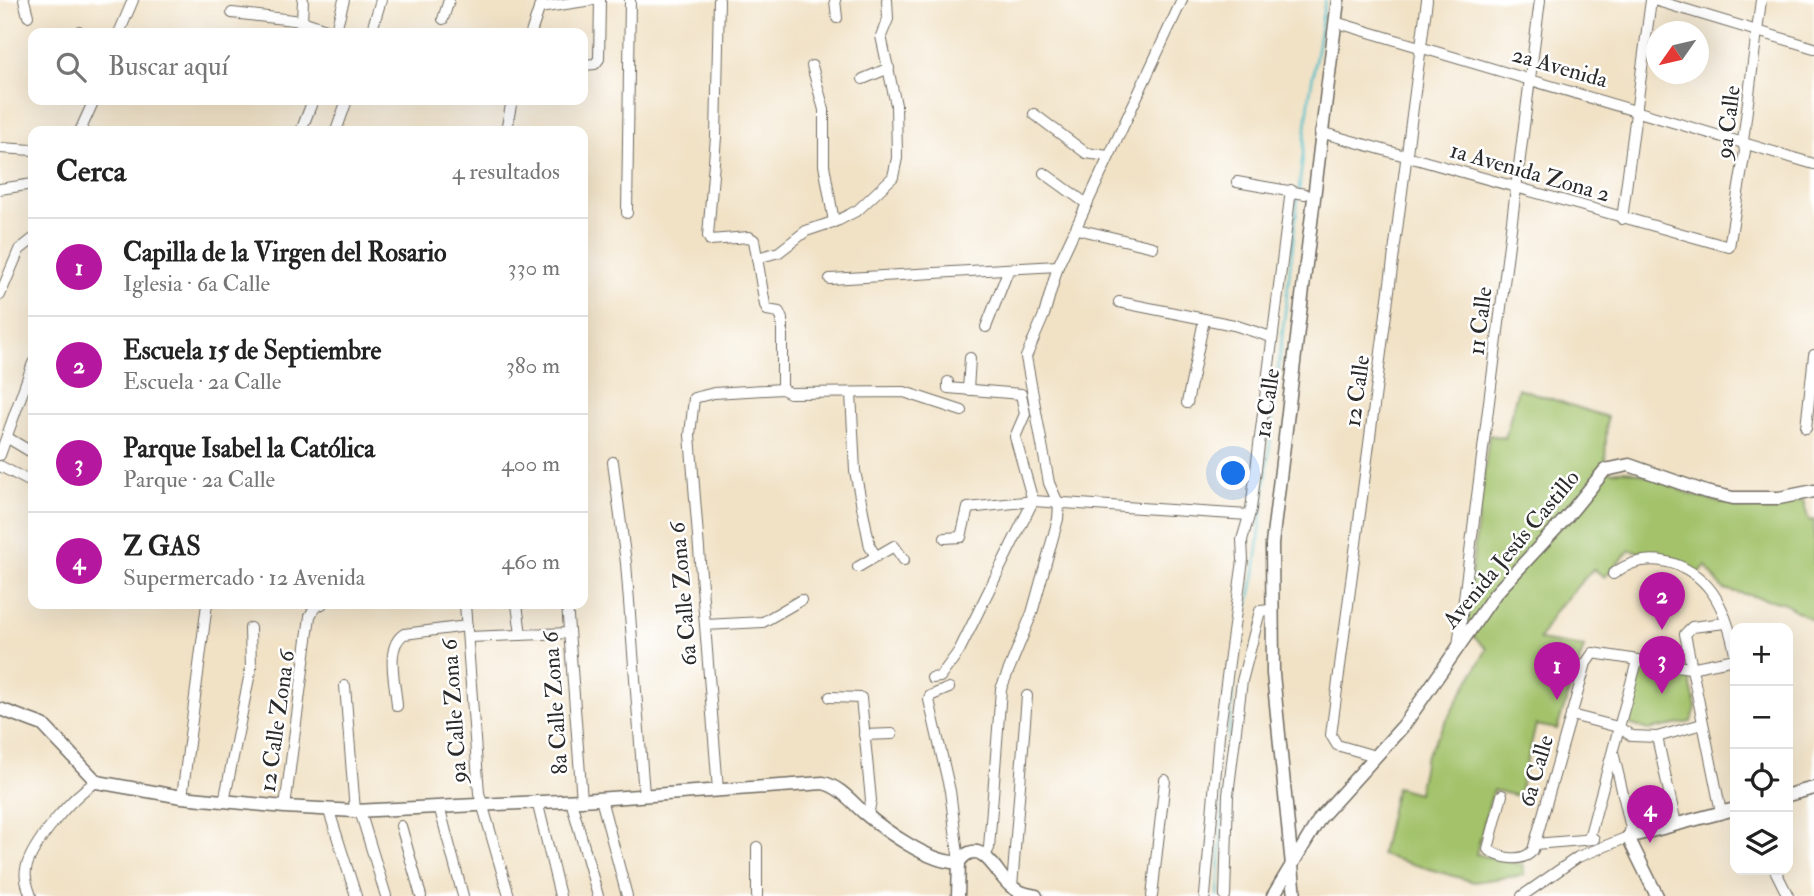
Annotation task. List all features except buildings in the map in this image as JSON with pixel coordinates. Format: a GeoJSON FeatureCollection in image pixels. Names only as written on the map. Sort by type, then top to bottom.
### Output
{"type":"FeatureCollection","features":[{"type":"Feature","properties":{"kind":"street"},"geometry":{"type":"LineString","coordinates":[[24,0],[28,16]]}},
{"type":"Feature","properties":{"kind":"street"},"geometry":{"type":"LineString","coordinates":[[121,28],[133,0]]}},
{"type":"Feature","properties":{"kind":"street"},"geometry":{"type":"LineString","coordinates":[[302,21],[303,0]]}},
{"type":"Feature","properties":{"kind":"street"},"geometry":{"type":"LineString","coordinates":[[336,28],[344,0]]}},
{"type":"Feature","properties":{"kind":"street"},"geometry":{"type":"LineString","coordinates":[[373,28],[381,0]]}},
{"type":"Feature","properties":{"kind":"street"},"geometry":{"type":"LineString","coordinates":[[443,19],[449,0]]}},
{"type":"Feature","properties":{"kind":"street"},"geometry":{"type":"LineString","coordinates":[[533,28],[540,4],[592,0]]}},
{"type":"Feature","properties":{"kind":"street"},"geometry":{"type":"LineString","coordinates":[[588,65],[595,64],[599,59],[600,0]]}},
{"type":"Feature","properties":{"kind":"street"},"geometry":{"type":"LineString","coordinates":[[626,213],[630,0]]}},
{"type":"Feature","properties":{"kind":"street"},"geometry":{"type":"LineString","coordinates":[[719,0],[716,137],[708,236],[711,240],[751,237],[767,310],[779,312],[782,319],[782,389],[790,393],[907,392],[962,411]]}},
{"type":"Feature","properties":{"kind":"street"},"geometry":{"type":"LineString","coordinates":[[835,0],[837,18]]}},
{"type":"Feature","properties":{"kind":"street"},"geometry":{"type":"LineString","coordinates":[[757,258],[779,252],[806,231],[834,222],[869,202],[895,172],[897,118],[881,36],[888,19],[887,0]]}},
{"type":"Feature","properties":{"kind":"street"},"geometry":{"type":"LineString","coordinates":[[985,856],[990,836],[1001,689],[1032,614],[1057,530],[1059,505],[1050,489],[1026,364],[1027,351],[1044,314],[1058,266],[1182,0]]}},
{"type":"Feature","properties":{"kind":"street","name":"1a Calle"},"geometry":{"type":"LineString","coordinates":[[1295,896],[1275,694],[1270,610],[1275,511],[1338,0]]}},
{"type":"Feature","properties":{"kind":"street","name":"12 Calle"},"geometry":{"type":"LineString","coordinates":[[1375,756],[1337,745],[1331,735],[1427,0]]}},
{"type":"Feature","properties":{"kind":"street","name":"11 Calle"},"geometry":{"type":"LineString","coordinates":[[1457,647],[1540,0]]}},
{"type":"Feature","properties":{"kind":"street"},"geometry":{"type":"LineString","coordinates":[[1622,219],[1635,109],[1653,0],[1814,48]]}},
{"type":"Feature","properties":{"kind":"street","name":"9a Calle"},"geometry":{"type":"LineString","coordinates":[[1729,247],[1745,151],[1742,141],[1761,0]]}},
{"type":"Feature","properties":{"kind":"street"},"geometry":{"type":"LineString","coordinates":[[232,13],[302,21],[323,28]]}},
{"type":"Feature","properties":{"kind":"street","name":"2a Avenida"},"geometry":{"type":"LineString","coordinates":[[1335,22],[1814,164]]}},
{"type":"Feature","properties":{"kind":"street"},"geometry":{"type":"LineString","coordinates":[[812,66],[824,110],[824,165],[834,222]]}},
{"type":"Feature","properties":{"kind":"street"},"geometry":{"type":"LineString","coordinates":[[863,79],[889,68]]}},
{"type":"Feature","properties":{"kind":"street"},"geometry":{"type":"LineString","coordinates":[[82,126],[92,105]]}},
{"type":"Feature","properties":{"kind":"street"},"geometry":{"type":"LineString","coordinates":[[303,126],[311,105]]}},
{"type":"Feature","properties":{"kind":"street"},"geometry":{"type":"LineString","coordinates":[[338,126],[345,105]]}},
{"type":"Feature","properties":{"kind":"street"},"geometry":{"type":"LineString","coordinates":[[507,126],[511,105]]}},
{"type":"Feature","properties":{"kind":"street"},"geometry":{"type":"LineString","coordinates":[[1034,114],[1086,153],[1108,156]]}},
{"type":"Feature","properties":{"kind":"street","name":"1a Avenida Zona 2"},"geometry":{"type":"LineString","coordinates":[[1320,132],[1516,190],[1729,247]]}},
{"type":"Feature","properties":{"kind":"street"},"geometry":{"type":"LineString","coordinates":[[0,148],[28,150]]}},
{"type":"Feature","properties":{"kind":"street"},"geometry":{"type":"LineString","coordinates":[[1044,173],[1087,204]]}},
{"type":"Feature","properties":{"kind":"street"},"geometry":{"type":"LineString","coordinates":[[1205,896],[1219,735],[1243,560],[1241,540],[1248,515],[1271,337],[1278,317],[1279,273],[1297,192],[1237,182]]}},
{"type":"Feature","properties":{"kind":"street"},"geometry":{"type":"LineString","coordinates":[[0,189],[28,185]]}},
{"type":"Feature","properties":{"kind":"street"},"geometry":{"type":"LineString","coordinates":[[1077,229],[1153,247]]}},
{"type":"Feature","properties":{"kind":"street"},"geometry":{"type":"LineString","coordinates":[[0,295],[3,279],[19,250],[28,243]]}},
{"type":"Feature","properties":{"kind":"street"},"geometry":{"type":"LineString","coordinates":[[830,279],[1008,271],[1058,266]]}},
{"type":"Feature","properties":{"kind":"street"},"geometry":{"type":"LineString","coordinates":[[986,327],[1008,271]]}},
{"type":"Feature","properties":{"kind":"street"},"geometry":{"type":"LineString","coordinates":[[1119,302],[1238,326],[1271,337]]}},
{"type":"Feature","properties":{"kind":"street"},"geometry":{"type":"LineString","coordinates":[[1187,402],[1204,320]]}},
{"type":"Feature","properties":{"kind":"street"},"geometry":{"type":"LineString","coordinates":[[1806,428],[1814,355]]}},
{"type":"Feature","properties":{"kind":"street"},"geometry":{"type":"LineString","coordinates":[[968,390],[970,358]]}},
{"type":"Feature","properties":{"kind":"street"},"geometry":{"type":"LineString","coordinates":[[932,678],[940,677],[959,651],[1033,501],[1015,437],[1025,414],[1021,395],[948,388],[948,382]]}},
{"type":"Feature","properties":{"kind":"street"},"geometry":{"type":"LineString","coordinates":[[0,455],[28,386]]}},
{"type":"Feature","properties":{"kind":"street","name":"6a Calle Zona 6"},"geometry":{"type":"LineString","coordinates":[[718,790],[690,435],[695,396],[782,389]]}},
{"type":"Feature","properties":{"kind":"street"},"geometry":{"type":"LineString","coordinates":[[851,393],[855,471],[869,541],[876,556]]}},
{"type":"Feature","properties":{"kind":"street"},"geometry":{"type":"LineString","coordinates":[[8,438],[28,450]]}},
{"type":"Feature","properties":{"kind":"street"},"geometry":{"type":"LineString","coordinates":[[613,462],[626,564],[644,794]]}},
{"type":"Feature","properties":{"kind":"street"},"geometry":{"type":"LineString","coordinates":[[0,466],[28,480]]}},
{"type":"Feature","properties":{"kind":"street","name":"Avenida Jesús Castillo"},"geometry":{"type":"LineString","coordinates":[[1273,896],[1293,867],[1320,818],[1410,717],[1503,584],[1566,518],[1598,477],[1612,466],[1637,467],[1698,490],[1733,498],[1779,498],[1814,491]]}},
{"type":"Feature","properties":{"kind":"street"},"geometry":{"type":"LineString","coordinates":[[945,538],[956,540],[961,537],[969,508],[1033,501],[1059,505],[1248,515]]}},
{"type":"Feature","properties":{"kind":"street"},"geometry":{"type":"LineString","coordinates":[[858,567],[897,546],[904,560]]}},
{"type":"Feature","properties":{"kind":"street"},"geometry":{"type":"LineString","coordinates":[[1613,574],[1635,560],[1649,558],[1677,566],[1708,587],[1717,600],[1730,631]]}},
{"type":"Feature","properties":{"kind":"street"},"geometry":{"type":"LineString","coordinates":[[705,625],[763,622],[801,600]]}},
{"type":"Feature","properties":{"kind":"street"},"geometry":{"type":"LineString","coordinates":[[182,797],[206,609]]}},
{"type":"Feature","properties":{"kind":"street","name":"12 Calle Zona 6"},"geometry":{"type":"LineString","coordinates":[[285,807],[310,616],[314,609]]}},
{"type":"Feature","properties":{"kind":"street","name":"9a Calle Zona 6"},"geometry":{"type":"LineString","coordinates":[[465,609],[479,793],[509,896]]}},
{"type":"Feature","properties":{"kind":"street"},"geometry":{"type":"LineString","coordinates":[[518,609],[521,635]]}},
{"type":"Feature","properties":{"kind":"street","name":"8a Calle Zona 6"},"geometry":{"type":"LineString","coordinates":[[567,609],[577,800],[598,896]]}},
{"type":"Feature","properties":{"kind":"street"},"geometry":{"type":"LineString","coordinates":[[1225,896],[1228,795],[1244,667],[1261,611],[1270,610]]}},
{"type":"Feature","properties":{"kind":"street"},"geometry":{"type":"LineString","coordinates":[[1721,812],[1690,668],[1686,630],[1725,623]]}},
{"type":"Feature","properties":{"kind":"street"},"geometry":{"type":"LineString","coordinates":[[397,706],[393,654],[398,638],[404,634],[467,625]]}},
{"type":"Feature","properties":{"kind":"street"},"geometry":{"type":"LineString","coordinates":[[224,802],[251,668],[250,628]]}},
{"type":"Feature","properties":{"kind":"street"},"geometry":{"type":"LineString","coordinates":[[469,637],[569,633]]}},
{"type":"Feature","properties":{"kind":"street","name":"6a Calle"},"geometry":{"type":"LineString","coordinates":[[1502,795],[1488,849],[1493,853],[1526,858],[1535,844],[1586,663],[1593,653],[1637,661]]}},
{"type":"Feature","properties":{"kind":"street"},"geometry":{"type":"LineString","coordinates":[[1590,838],[1637,661],[1690,668],[1730,660]]}},
{"type":"Feature","properties":{"kind":"street"},"geometry":{"type":"LineString","coordinates":[[345,686],[357,811],[386,896]]}},
{"type":"Feature","properties":{"kind":"street"},"geometry":{"type":"LineString","coordinates":[[949,688],[930,696],[929,700],[950,792],[959,862],[958,896]]}},
{"type":"Feature","properties":{"kind":"street"},"geometry":{"type":"LineString","coordinates":[[830,696],[861,698],[871,797],[868,816]]}},
{"type":"Feature","properties":{"kind":"street"},"geometry":{"type":"LineString","coordinates":[[1012,887],[1027,696]]}},
{"type":"Feature","properties":{"kind":"street"},"geometry":{"type":"LineString","coordinates":[[0,709],[43,725],[97,782],[224,802],[357,811],[830,785],[868,816],[928,854],[948,862],[959,862],[970,852],[985,856],[1012,887],[1036,896]]}},
{"type":"Feature","properties":{"kind":"street"},"geometry":{"type":"LineString","coordinates":[[1571,715],[1618,727],[1632,736],[1657,737],[1702,724]]}},
{"type":"Feature","properties":{"kind":"street"},"geometry":{"type":"LineString","coordinates":[[864,735],[892,734]]}},
{"type":"Feature","properties":{"kind":"street"},"geometry":{"type":"LineString","coordinates":[[1657,737],[1676,824]]}},
{"type":"Feature","properties":{"kind":"street"},"geometry":{"type":"LineString","coordinates":[[1613,752],[1631,828],[1628,837],[1657,896]]}},
{"type":"Feature","properties":{"kind":"street"},"geometry":{"type":"LineString","coordinates":[[1153,896],[1165,780]]}},
{"type":"Feature","properties":{"kind":"street"},"geometry":{"type":"LineString","coordinates":[[31,896],[26,873],[34,853],[75,796],[97,782]]}},
{"type":"Feature","properties":{"kind":"street"},"geometry":{"type":"LineString","coordinates":[[1793,794],[1814,788]]}},
{"type":"Feature","properties":{"kind":"street"},"geometry":{"type":"LineString","coordinates":[[601,799],[627,896]]}},
{"type":"Feature","properties":{"kind":"street"},"geometry":{"type":"LineString","coordinates":[[537,801],[561,896]]}},
{"type":"Feature","properties":{"kind":"street"},"geometry":{"type":"LineString","coordinates":[[439,806],[463,896]]}},
{"type":"Feature","properties":{"kind":"street"},"geometry":{"type":"LineString","coordinates":[[1525,895],[1578,857],[1608,843],[1730,810]]}},
{"type":"Feature","properties":{"kind":"street"},"geometry":{"type":"LineString","coordinates":[[329,811],[356,896]]}},
{"type":"Feature","properties":{"kind":"street"},"geometry":{"type":"LineString","coordinates":[[401,826],[421,896]]}},
{"type":"Feature","properties":{"kind":"street"},"geometry":{"type":"LineString","coordinates":[[1535,844],[1566,843],[1590,838],[1608,843]]}},
{"type":"Feature","properties":{"kind":"street"},"geometry":{"type":"LineString","coordinates":[[757,847],[757,896]]}},
{"type":"Feature","properties":{"kind":"street"},"geometry":{"type":"LineString","coordinates":[[1780,875],[1788,896]]}},
{"type":"Feature","properties":{"kind":"street"},"geometry":{"type":"LineString","coordinates":[[1781,875],[1794,896]]}},
{"type":"Feature","properties":{"kind":"green space"},"geometry":{"type":"Polygon","coordinates":[[[1518,388],[1607,417],[1605,463],[1611,472],[1641,474],[1690,494],[1732,505],[1760,507],[1803,500],[1809,521],[1814,520],[1814,621],[1783,603],[1723,589],[1706,566],[1698,573],[1666,557],[1630,550],[1605,577],[1593,569],[1554,612],[1539,640],[1584,647],[1557,729],[1536,725],[1518,796],[1493,790],[1476,854],[1523,865],[1524,875],[1474,882],[1381,855],[1396,787],[1418,793],[1425,758],[1487,649],[1464,628],[1489,435],[1505,438],[1518,388]]]}},
{"type":"Feature","properties":{"kind":"green space"},"geometry":{"type":"Polygon","coordinates":[[[1649,667],[1680,670],[1689,676],[1696,708],[1691,722],[1648,730],[1626,723],[1637,673],[1649,667]]]}},
{"type":"Feature","properties":{"kind":"waterway"},"geometry":{"type":"LineString","coordinates":[[1218,896],[1225,772],[1235,667],[1255,573],[1310,93],[1325,0]]}},
{"type":"Feature","properties":{"kind":"place","name":"Escuela 15 de Septiembre"},"geometry":{"type":"Point","coordinates":[1662,630]}},
{"type":"Feature","properties":{"kind":"place","name":"Parque Isabel la Católica"},"geometry":{"type":"Point","coordinates":[1662,694]}},
{"type":"Feature","properties":{"kind":"place","name":"Capilla de la Virgen del Rosario"},"geometry":{"type":"Point","coordinates":[1557,700]}},
{"type":"Feature","properties":{"kind":"place","name":"Z GAS"},"geometry":{"type":"Point","coordinates":[1650,843]}}]}
